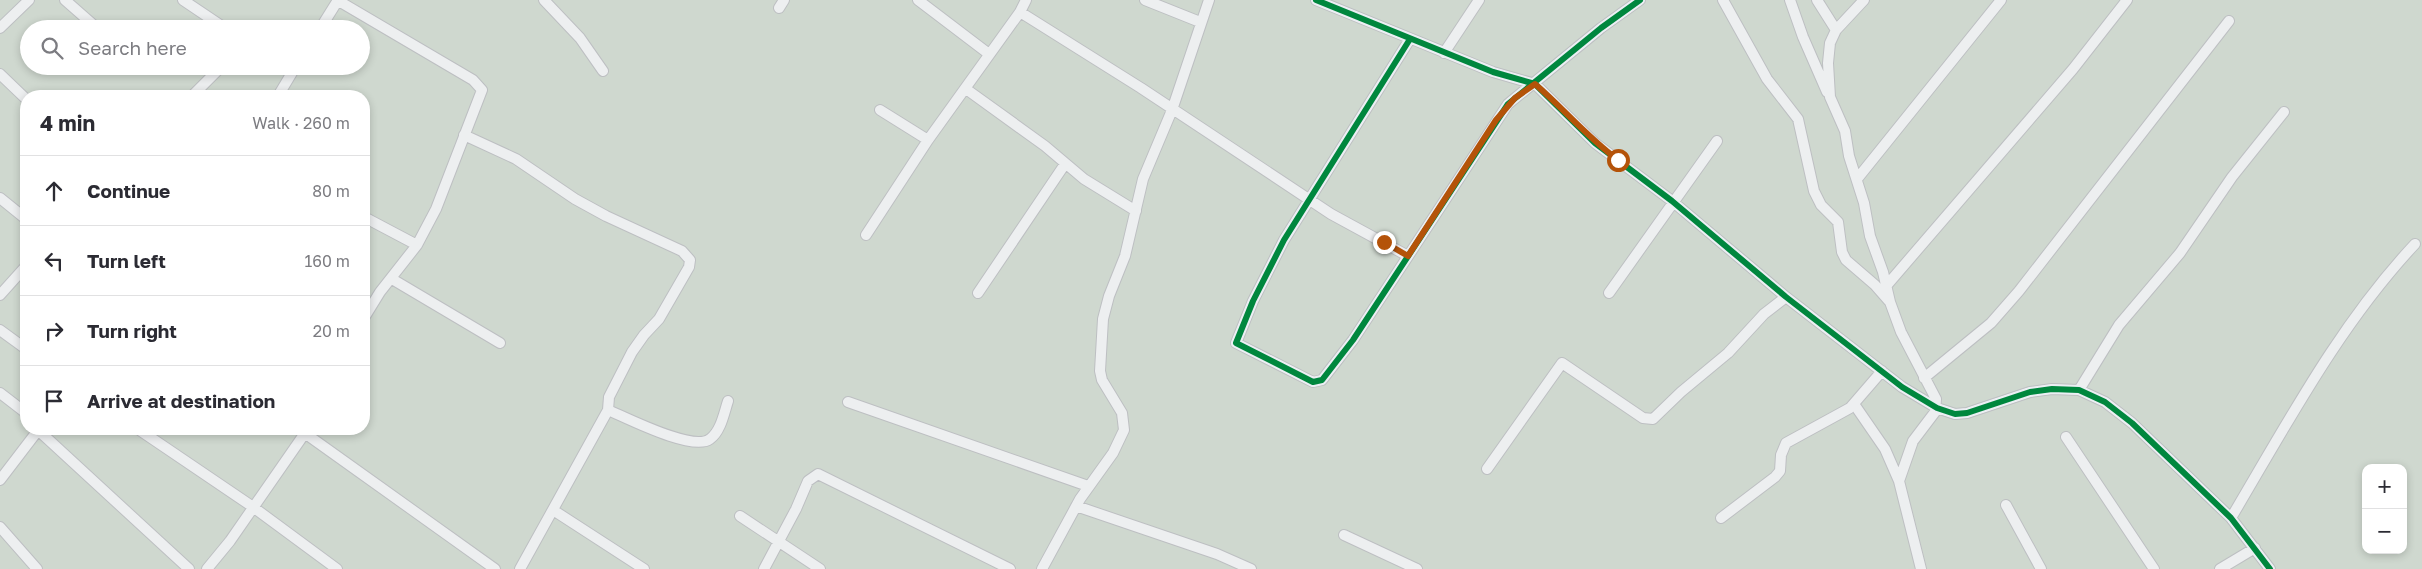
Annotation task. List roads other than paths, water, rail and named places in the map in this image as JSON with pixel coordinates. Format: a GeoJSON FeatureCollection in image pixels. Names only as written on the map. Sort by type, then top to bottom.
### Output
{"type":"FeatureCollection","features":[{"type":"Feature","properties":{"kind":"street"},"geometry":{"type":"LineString","coordinates":[[0,28],[29,0]]}},
{"type":"Feature","properties":{"kind":"street"},"geometry":{"type":"LineString","coordinates":[[65,0],[88,20]]}},
{"type":"Feature","properties":{"kind":"street"},"geometry":{"type":"LineString","coordinates":[[183,0],[213,20]]}},
{"type":"Feature","properties":{"kind":"street"},"geometry":{"type":"LineString","coordinates":[[325,20],[337,0],[479,84],[482,94],[436,209],[418,245],[370,310]]}},
{"type":"Feature","properties":{"kind":"street"},"geometry":{"type":"LineString","coordinates":[[544,0],[580,38],[603,71]]}},
{"type":"Feature","properties":{"kind":"street"},"geometry":{"type":"LineString","coordinates":[[918,0],[989,54]]}},
{"type":"Feature","properties":{"kind":"street"},"geometry":{"type":"LineString","coordinates":[[866,235],[928,140],[1020,12],[1026,0]]}},
{"type":"Feature","properties":{"kind":"street"},"geometry":{"type":"LineString","coordinates":[[1146,0],[1200,22]]}},
{"type":"Feature","properties":{"kind":"street"},"geometry":{"type":"LineString","coordinates":[[1042,569],[1076,506],[1088,486],[1113,453],[1124,430],[1122,413],[1102,380],[1099,363],[1103,319],[1109,296],[1125,256],[1143,179],[1172,110],[1200,22],[1209,0]]}},
{"type":"Feature","properties":{"kind":"street"},"geometry":{"type":"LineString","coordinates":[[1316,0],[1410,40],[1493,72],[1535,84],[1595,143],[1672,201],[1786,297],[1902,387],[1937,408],[1954,414],[1967,413],[2030,392],[2052,389],[2079,390],[2105,402],[2132,423],[2231,518],[2270,569]]}},
{"type":"Feature","properties":{"kind":"street"},"geometry":{"type":"LineString","coordinates":[[1444,53],[1479,0]]}},
{"type":"Feature","properties":{"kind":"street"},"geometry":{"type":"LineString","coordinates":[[1410,40],[1271,264],[1236,343],[1304,379],[1318,383],[1329,373],[1353,340],[1496,120],[1515,98],[1535,84],[1601,28],[1640,0]]}},
{"type":"Feature","properties":{"kind":"street"},"geometry":{"type":"LineString","coordinates":[[1723,0],[1767,79],[1798,119],[1814,191],[1821,205],[1838,222],[1842,252],[1846,260],[1876,285],[1890,302]]}},
{"type":"Feature","properties":{"kind":"street"},"geometry":{"type":"LineString","coordinates":[[1790,0],[1803,37],[1844,131],[1870,236],[1887,285],[1890,302],[1901,332],[1934,394],[1937,408],[1913,441],[1899,481]]}},
{"type":"Feature","properties":{"kind":"street"},"geometry":{"type":"LineString","coordinates":[[1818,0],[1836,30]]}},
{"type":"Feature","properties":{"kind":"street"},"geometry":{"type":"LineString","coordinates":[[1830,97],[1828,51],[1836,30],[1864,0]]}},
{"type":"Feature","properties":{"kind":"street"},"geometry":{"type":"LineString","coordinates":[[1857,179],[2001,0]]}},
{"type":"Feature","properties":{"kind":"street"},"geometry":{"type":"LineString","coordinates":[[1887,285],[2073,69],[2127,0]]}},
{"type":"Feature","properties":{"kind":"street"},"geometry":{"type":"LineString","coordinates":[[1020,12],[1141,88],[1344,223],[1408,256]]}},
{"type":"Feature","properties":{"kind":"street"},"geometry":{"type":"LineString","coordinates":[[1924,378],[1984,328],[2019,291],[2229,22]]}},
{"type":"Feature","properties":{"kind":"street"},"geometry":{"type":"LineString","coordinates":[[0,74],[20,93]]}},
{"type":"Feature","properties":{"kind":"street"},"geometry":{"type":"LineString","coordinates":[[198,90],[213,75]]}},
{"type":"Feature","properties":{"kind":"street"},"geometry":{"type":"LineString","coordinates":[[281,90],[289,75]]}},
{"type":"Feature","properties":{"kind":"street"},"geometry":{"type":"LineString","coordinates":[[966,89],[1084,179],[1136,211]]}},
{"type":"Feature","properties":{"kind":"street"},"geometry":{"type":"LineString","coordinates":[[880,110],[928,140]]}},
{"type":"Feature","properties":{"kind":"street"},"geometry":{"type":"LineString","coordinates":[[2079,390],[2119,325],[2180,253],[2232,177],[2284,112]]}},
{"type":"Feature","properties":{"kind":"street"},"geometry":{"type":"LineString","coordinates":[[464,135],[516,159],[575,200],[682,251],[689,257],[689,267],[666,309],[632,352],[609,396],[608,410],[520,569]]}},
{"type":"Feature","properties":{"kind":"street"},"geometry":{"type":"LineString","coordinates":[[1609,293],[1672,201],[1717,141]]}},
{"type":"Feature","properties":{"kind":"street"},"geometry":{"type":"LineString","coordinates":[[978,293],[1066,164]]}},
{"type":"Feature","properties":{"kind":"street"},"geometry":{"type":"LineString","coordinates":[[0,198],[20,214]]}},
{"type":"Feature","properties":{"kind":"street"},"geometry":{"type":"LineString","coordinates":[[370,219],[418,245]]}},
{"type":"Feature","properties":{"kind":"street"},"geometry":{"type":"LineString","coordinates":[[2231,518],[2336,342],[2415,244]]}},
{"type":"Feature","properties":{"kind":"street"},"geometry":{"type":"LineString","coordinates":[[0,295],[20,273]]}},
{"type":"Feature","properties":{"kind":"street"},"geometry":{"type":"LineString","coordinates":[[392,279],[500,344]]}},
{"type":"Feature","properties":{"kind":"street"},"geometry":{"type":"LineString","coordinates":[[1487,469],[1562,363],[1643,418],[1653,419],[1681,392],[1728,353],[1764,314],[1786,297]]}},
{"type":"Feature","properties":{"kind":"street"},"geometry":{"type":"LineString","coordinates":[[0,330],[20,345]]}},
{"type":"Feature","properties":{"kind":"street"},"geometry":{"type":"LineString","coordinates":[[1721,518],[1775,477],[1780,471],[1781,455],[1786,443],[1839,415],[1854,404],[1882,371]]}},
{"type":"Feature","properties":{"kind":"street"},"geometry":{"type":"LineString","coordinates":[[0,393],[20,408]]}},
{"type":"Feature","properties":{"kind":"street"},"geometry":{"type":"LineString","coordinates":[[608,410],[642,425],[680,438],[699,442],[710,439],[716,434],[728,401]]}},
{"type":"Feature","properties":{"kind":"street"},"geometry":{"type":"LineString","coordinates":[[848,402],[1088,486]]}},
{"type":"Feature","properties":{"kind":"street"},"geometry":{"type":"LineString","coordinates":[[1854,404],[1885,449],[1899,481],[1921,569]]}},
{"type":"Feature","properties":{"kind":"street"},"geometry":{"type":"LineString","coordinates":[[0,480],[34,435]]}},
{"type":"Feature","properties":{"kind":"street"},"geometry":{"type":"LineString","coordinates":[[45,435],[189,569]]}},
{"type":"Feature","properties":{"kind":"street"},"geometry":{"type":"LineString","coordinates":[[147,435],[253,507],[337,569]]}},
{"type":"Feature","properties":{"kind":"street"},"geometry":{"type":"LineString","coordinates":[[207,569],[253,507],[300,435]]}},
{"type":"Feature","properties":{"kind":"street"},"geometry":{"type":"LineString","coordinates":[[310,435],[492,568]]}},
{"type":"Feature","properties":{"kind":"street"},"geometry":{"type":"LineString","coordinates":[[2066,436],[2154,569]]}},
{"type":"Feature","properties":{"kind":"street"},"geometry":{"type":"LineString","coordinates":[[764,569],[796,509],[808,481],[818,474],[1010,569]]}},
{"type":"Feature","properties":{"kind":"street"},"geometry":{"type":"LineString","coordinates":[[2006,505],[2041,569]]}},
{"type":"Feature","properties":{"kind":"street"},"geometry":{"type":"LineString","coordinates":[[1076,506],[1217,554],[1251,569]]}},
{"type":"Feature","properties":{"kind":"street"},"geometry":{"type":"LineString","coordinates":[[553,510],[597,541],[644,569]]}},
{"type":"Feature","properties":{"kind":"street"},"geometry":{"type":"LineString","coordinates":[[740,516],[820,569]]}},
{"type":"Feature","properties":{"kind":"street"},"geometry":{"type":"LineString","coordinates":[[0,527],[37,569]]}},
{"type":"Feature","properties":{"kind":"street"},"geometry":{"type":"LineString","coordinates":[[1344,535],[1417,569]]}},
{"type":"Feature","properties":{"kind":"street"},"geometry":{"type":"LineString","coordinates":[[2220,569],[2255,548]]}}]}
